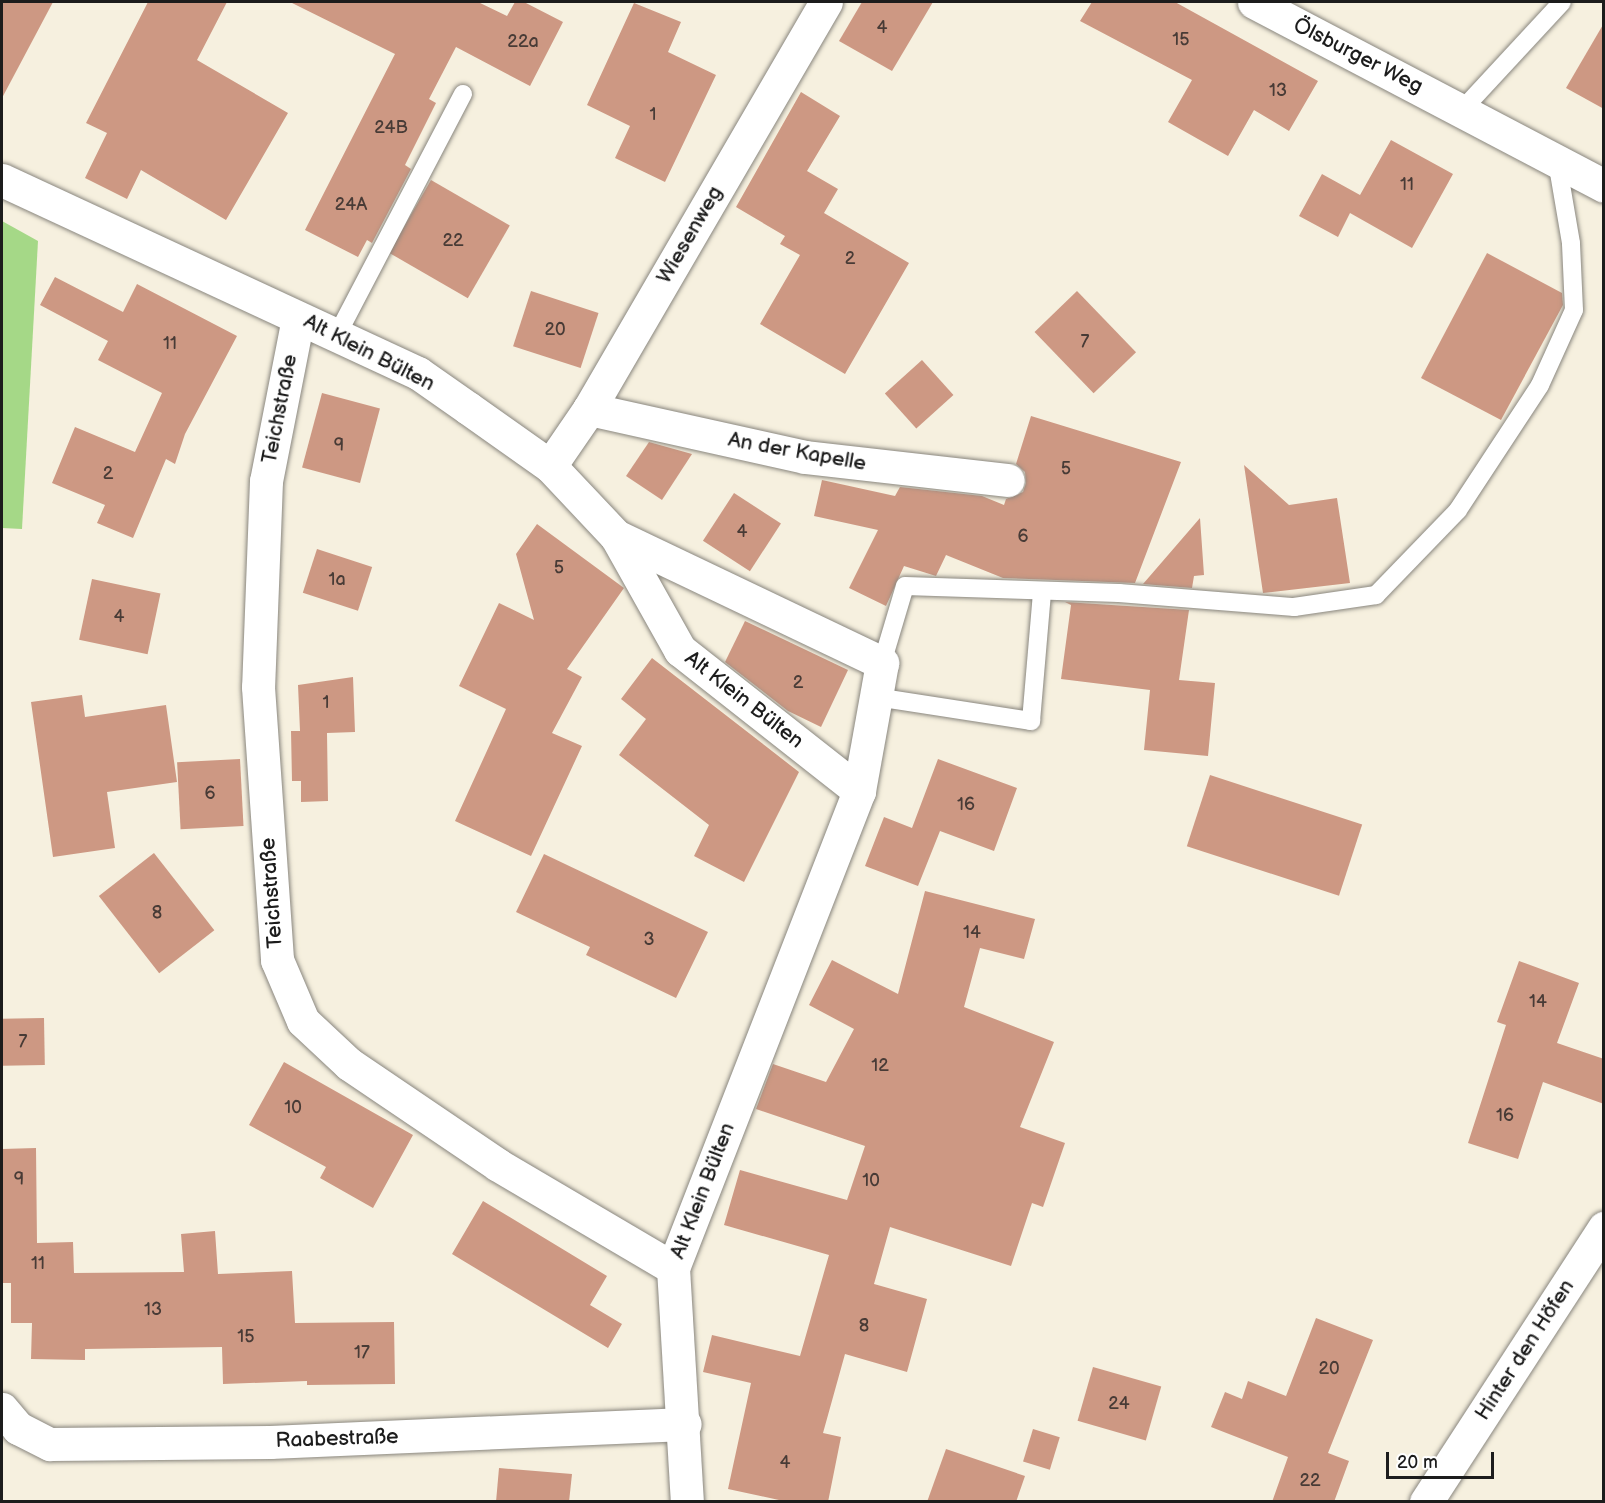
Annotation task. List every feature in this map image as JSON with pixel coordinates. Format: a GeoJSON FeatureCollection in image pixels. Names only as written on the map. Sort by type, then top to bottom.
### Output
{"type":"FeatureCollection","features":[{"type":"Feature","properties":{"kind":"street","name":"Wiesenweg"},"geometry":{"type":"LineString","coordinates":[[550,466],[590,409],[826,2]]}},
{"type":"Feature","properties":{"kind":"street","name":"Ölsburger Weg"},"geometry":{"type":"LineString","coordinates":[[1254,2],[1300,12],[1462,110],[1604,186]]}},
{"type":"Feature","properties":{"kind":"street","name":"Alt Klein Bülten"},"geometry":{"type":"LineString","coordinates":[[4,188],[418,373],[550,466],[616,536],[680,650],[859,791],[673,1268],[687,1502]]}},
{"type":"Feature","properties":{"kind":"street","name":"Teichstraße"},"geometry":{"type":"LineString","coordinates":[[298,318],[266,481],[258,687],[277,960],[303,1020],[349,1064],[498,1165],[673,1268]]}},
{"type":"Feature","properties":{"kind":"street","name":"An der Kapelle"},"geometry":{"type":"LineString","coordinates":[[590,409],[805,458],[1008,480]]}},
{"type":"Feature","properties":{"kind":"street"},"geometry":{"type":"LineString","coordinates":[[616,536],[882,663],[859,791]]}},
{"type":"Feature","properties":{"kind":"street","name":"Hinter den Höfen"},"geometry":{"type":"LineString","coordinates":[[1426,1502],[1604,1228]]}},
{"type":"Feature","properties":{"kind":"street","name":"Raabestraße"},"geometry":{"type":"LineString","coordinates":[[2,1409],[18,1428],[50,1444],[270,1442],[684,1424]]}},
{"type":"Feature","properties":{"kind":"lane"},"geometry":{"type":"LineString","coordinates":[[1462,110],[1563,2]]}},
{"type":"Feature","properties":{"kind":"lane"},"geometry":{"type":"LineString","coordinates":[[337,335],[463,94]]}},
{"type":"Feature","properties":{"kind":"lane"},"geometry":{"type":"LineString","coordinates":[[882,663],[905,586],[1119,593],[1294,608],[1376,595],[1458,510],[1540,385],[1574,310],[1571,243],[1557,161]]}},
{"type":"Feature","properties":{"kind":"lane"},"geometry":{"type":"LineString","coordinates":[[876,697],[1030,721],[1042,592]]}},
{"type":"Feature","properties":{"kind":"green space"},"geometry":{"type":"Polygon","coordinates":[[[2,221],[38,241],[22,529],[2,528],[2,221]]]}},
{"type":"Feature","properties":{"kind":"building"},"geometry":{"type":"Polygon","coordinates":[[[2,2],[53,2],[2,98],[2,2]]]}},
{"type":"Feature","properties":{"kind":"building"},"geometry":{"type":"Polygon","coordinates":[[[148,2],[227,2],[197,60],[288,113],[226,220],[141,170],[127,199],[85,178],[107,133],[86,123],[148,2]]]}},
{"type":"Feature","properties":{"kind":"building"},"geometry":{"type":"Polygon","coordinates":[[[290,2],[478,2],[507,16],[515,2],[524,2],[563,22],[530,86],[456,47],[429,99],[436,103],[405,165],[411,169],[372,243],[367,240],[358,257],[305,230],[395,54],[290,2]]]}},
{"type":"Feature","properties":{"kind":"building"},"geometry":{"type":"Polygon","coordinates":[[[862,2],[933,2],[892,71],[839,41],[862,2]]]}},
{"type":"Feature","properties":{"kind":"building"},"geometry":{"type":"Polygon","coordinates":[[[1092,2],[1175,2],[1318,81],[1289,131],[1254,110],[1228,156],[1168,122],[1192,80],[1080,21],[1092,2]]]}},
{"type":"Feature","properties":{"kind":"building"},"geometry":{"type":"Polygon","coordinates":[[[634,3],[681,22],[668,52],[716,75],[665,182],[615,158],[630,126],[587,105],[634,3]]]}},
{"type":"Feature","properties":{"kind":"building"},"geometry":{"type":"Polygon","coordinates":[[[1604,23],[1604,109],[1566,88],[1604,23]]]}},
{"type":"Feature","properties":{"kind":"building"},"geometry":{"type":"Polygon","coordinates":[[[801,92],[840,116],[807,171],[838,189],[824,213],[909,263],[845,374],[760,324],[800,255],[780,244],[785,236],[736,207],[801,92]]]}},
{"type":"Feature","properties":{"kind":"building"},"geometry":{"type":"Polygon","coordinates":[[[1391,140],[1453,174],[1412,248],[1350,213],[1338,237],[1299,216],[1322,174],[1360,195],[1391,140]]]}},
{"type":"Feature","properties":{"kind":"building"},"geometry":{"type":"Polygon","coordinates":[[[431,180],[510,225],[468,298],[389,253],[431,180]]]}},
{"type":"Feature","properties":{"kind":"building"},"geometry":{"type":"Polygon","coordinates":[[[1487,253],[1562,293],[1563,305],[1501,420],[1421,378],[1487,253]]]}},
{"type":"Feature","properties":{"kind":"building"},"geometry":{"type":"Polygon","coordinates":[[[55,277],[123,312],[137,284],[237,336],[185,434],[175,464],[166,459],[133,538],[97,523],[105,505],[52,483],[75,427],[135,452],[162,393],[98,360],[108,341],[40,305],[55,277]]]}},
{"type":"Feature","properties":{"kind":"building"},"geometry":{"type":"Polygon","coordinates":[[[531,291],[599,313],[581,368],[513,346],[531,291]]]}},
{"type":"Feature","properties":{"kind":"building"},"geometry":{"type":"Polygon","coordinates":[[[1077,291],[1136,352],[1094,393],[1035,332],[1077,291]]]}},
{"type":"Feature","properties":{"kind":"building"},"geometry":{"type":"Polygon","coordinates":[[[922,360],[953,395],[916,428],[885,393],[922,360]]]}},
{"type":"Feature","properties":{"kind":"building"},"geometry":{"type":"Polygon","coordinates":[[[322,393],[380,409],[360,483],[302,467],[322,393]]]}},
{"type":"Feature","properties":{"kind":"building"},"geometry":{"type":"Polygon","coordinates":[[[1031,416],[1181,462],[1135,583],[1003,578],[946,555],[936,576],[904,566],[886,606],[849,588],[878,530],[814,516],[822,480],[895,496],[900,487],[982,496],[1004,505],[1006,499],[1023,492],[1026,483],[1025,472],[1016,464],[1031,416]]]}},
{"type":"Feature","properties":{"kind":"building"},"geometry":{"type":"Polygon","coordinates":[[[649,442],[692,454],[662,500],[626,476],[649,442]]]}},
{"type":"Feature","properties":{"kind":"building"},"geometry":{"type":"Polygon","coordinates":[[[1244,465],[1289,505],[1337,498],[1350,583],[1263,593],[1244,465]]]}},
{"type":"Feature","properties":{"kind":"building"},"geometry":{"type":"Polygon","coordinates":[[[734,493],[781,523],[750,571],[703,541],[734,493]]]}},
{"type":"Feature","properties":{"kind":"building"},"geometry":{"type":"Polygon","coordinates":[[[1200,518],[1204,575],[1194,576],[1192,588],[1143,584],[1200,518]]]}},
{"type":"Feature","properties":{"kind":"building"},"geometry":{"type":"Polygon","coordinates":[[[537,524],[624,588],[567,669],[582,677],[552,733],[582,746],[531,856],[455,821],[506,709],[459,686],[499,603],[534,620],[516,554],[537,524]]]}},
{"type":"Feature","properties":{"kind":"building"},"geometry":{"type":"Polygon","coordinates":[[[317,549],[372,567],[358,611],[303,593],[317,549]]]}},
{"type":"Feature","properties":{"kind":"building"},"geometry":{"type":"Polygon","coordinates":[[[92,579],[160,594],[148,654],[79,640],[92,579]]]}},
{"type":"Feature","properties":{"kind":"building"},"geometry":{"type":"Polygon","coordinates":[[[1065,602],[1189,610],[1179,680],[1215,683],[1208,756],[1144,750],[1150,690],[1061,679],[1071,605],[1065,602]]]}},
{"type":"Feature","properties":{"kind":"building"},"geometry":{"type":"Polygon","coordinates":[[[745,621],[848,670],[821,727],[788,711],[725,662],[745,621]]]}},
{"type":"Feature","properties":{"kind":"building"},"geometry":{"type":"Polygon","coordinates":[[[652,658],[799,772],[744,882],[694,856],[709,825],[619,755],[646,719],[621,699],[652,658]]]}},
{"type":"Feature","properties":{"kind":"building"},"geometry":{"type":"Polygon","coordinates":[[[353,677],[355,732],[327,733],[328,801],[301,802],[301,781],[292,781],[291,731],[300,731],[298,685],[353,677]]]}},
{"type":"Feature","properties":{"kind":"building"},"geometry":{"type":"Polygon","coordinates":[[[82,695],[85,717],[166,705],[177,782],[107,792],[115,848],[53,857],[31,702],[82,695]]]}},
{"type":"Feature","properties":{"kind":"building"},"geometry":{"type":"Polygon","coordinates":[[[240,759],[244,826],[181,829],[177,762],[240,759]]]}},
{"type":"Feature","properties":{"kind":"building"},"geometry":{"type":"Polygon","coordinates":[[[938,759],[1017,788],[994,851],[940,831],[918,886],[865,866],[884,817],[912,828],[938,759]]]}},
{"type":"Feature","properties":{"kind":"building"},"geometry":{"type":"Polygon","coordinates":[[[1210,775],[1362,824],[1339,896],[1187,846],[1210,775]]]}},
{"type":"Feature","properties":{"kind":"building"},"geometry":{"type":"Polygon","coordinates":[[[154,853],[214,930],[159,973],[99,896],[154,853]]]}},
{"type":"Feature","properties":{"kind":"building"},"geometry":{"type":"Polygon","coordinates":[[[544,854],[708,932],[676,998],[586,955],[590,947],[516,912],[544,854]]]}},
{"type":"Feature","properties":{"kind":"building"},"geometry":{"type":"Polygon","coordinates":[[[925,891],[1035,919],[1024,959],[980,948],[964,1007],[1054,1042],[1020,1127],[1065,1143],[1043,1207],[1032,1203],[1011,1266],[890,1227],[874,1284],[927,1299],[907,1372],[845,1354],[823,1433],[841,1437],[828,1502],[788,1502],[728,1489],[751,1383],[703,1372],[712,1335],[800,1356],[829,1255],[724,1225],[740,1170],[847,1200],[865,1146],[756,1109],[773,1064],[826,1082],[854,1029],[809,1005],[832,960],[898,994],[925,891]]]}},
{"type":"Feature","properties":{"kind":"building"},"geometry":{"type":"Polygon","coordinates":[[[1519,961],[1579,983],[1557,1043],[1604,1059],[1604,1104],[1543,1082],[1518,1159],[1468,1143],[1506,1025],[1497,1022],[1519,961]]]}},
{"type":"Feature","properties":{"kind":"building"},"geometry":{"type":"Polygon","coordinates":[[[44,1018],[45,1065],[3,1066],[2,1019],[44,1018]]]}},
{"type":"Feature","properties":{"kind":"building"},"geometry":{"type":"Polygon","coordinates":[[[284,1062],[413,1135],[373,1208],[320,1178],[326,1167],[249,1125],[284,1062]]]}},
{"type":"Feature","properties":{"kind":"building"},"geometry":{"type":"Polygon","coordinates":[[[36,1148],[37,1243],[73,1242],[74,1273],[184,1272],[181,1234],[215,1231],[218,1274],[292,1271],[295,1323],[394,1322],[395,1384],[307,1385],[307,1381],[223,1384],[222,1347],[85,1349],[85,1360],[31,1359],[32,1323],[11,1323],[11,1283],[2,1283],[2,1149],[36,1148]]]}},
{"type":"Feature","properties":{"kind":"building"},"geometry":{"type":"Polygon","coordinates":[[[483,1201],[607,1276],[590,1305],[622,1324],[608,1348],[452,1254],[483,1201]]]}},
{"type":"Feature","properties":{"kind":"building"},"geometry":{"type":"Polygon","coordinates":[[[1316,1318],[1373,1340],[1328,1453],[1349,1461],[1334,1502],[1272,1502],[1288,1457],[1211,1427],[1225,1392],[1242,1399],[1248,1381],[1286,1396],[1316,1318]]]}},
{"type":"Feature","properties":{"kind":"building"},"geometry":{"type":"Polygon","coordinates":[[[1093,1367],[1161,1387],[1146,1440],[1078,1421],[1093,1367]]]}},
{"type":"Feature","properties":{"kind":"building"},"geometry":{"type":"Polygon","coordinates":[[[1033,1429],[1060,1437],[1050,1470],[1023,1462],[1033,1429]]]}},
{"type":"Feature","properties":{"kind":"building"},"geometry":{"type":"Polygon","coordinates":[[[946,1449],[1025,1476],[1016,1502],[927,1502],[946,1449]]]}},
{"type":"Feature","properties":{"kind":"building"},"geometry":{"type":"Polygon","coordinates":[[[499,1468],[572,1474],[569,1502],[496,1502],[499,1468]]]}}]}
